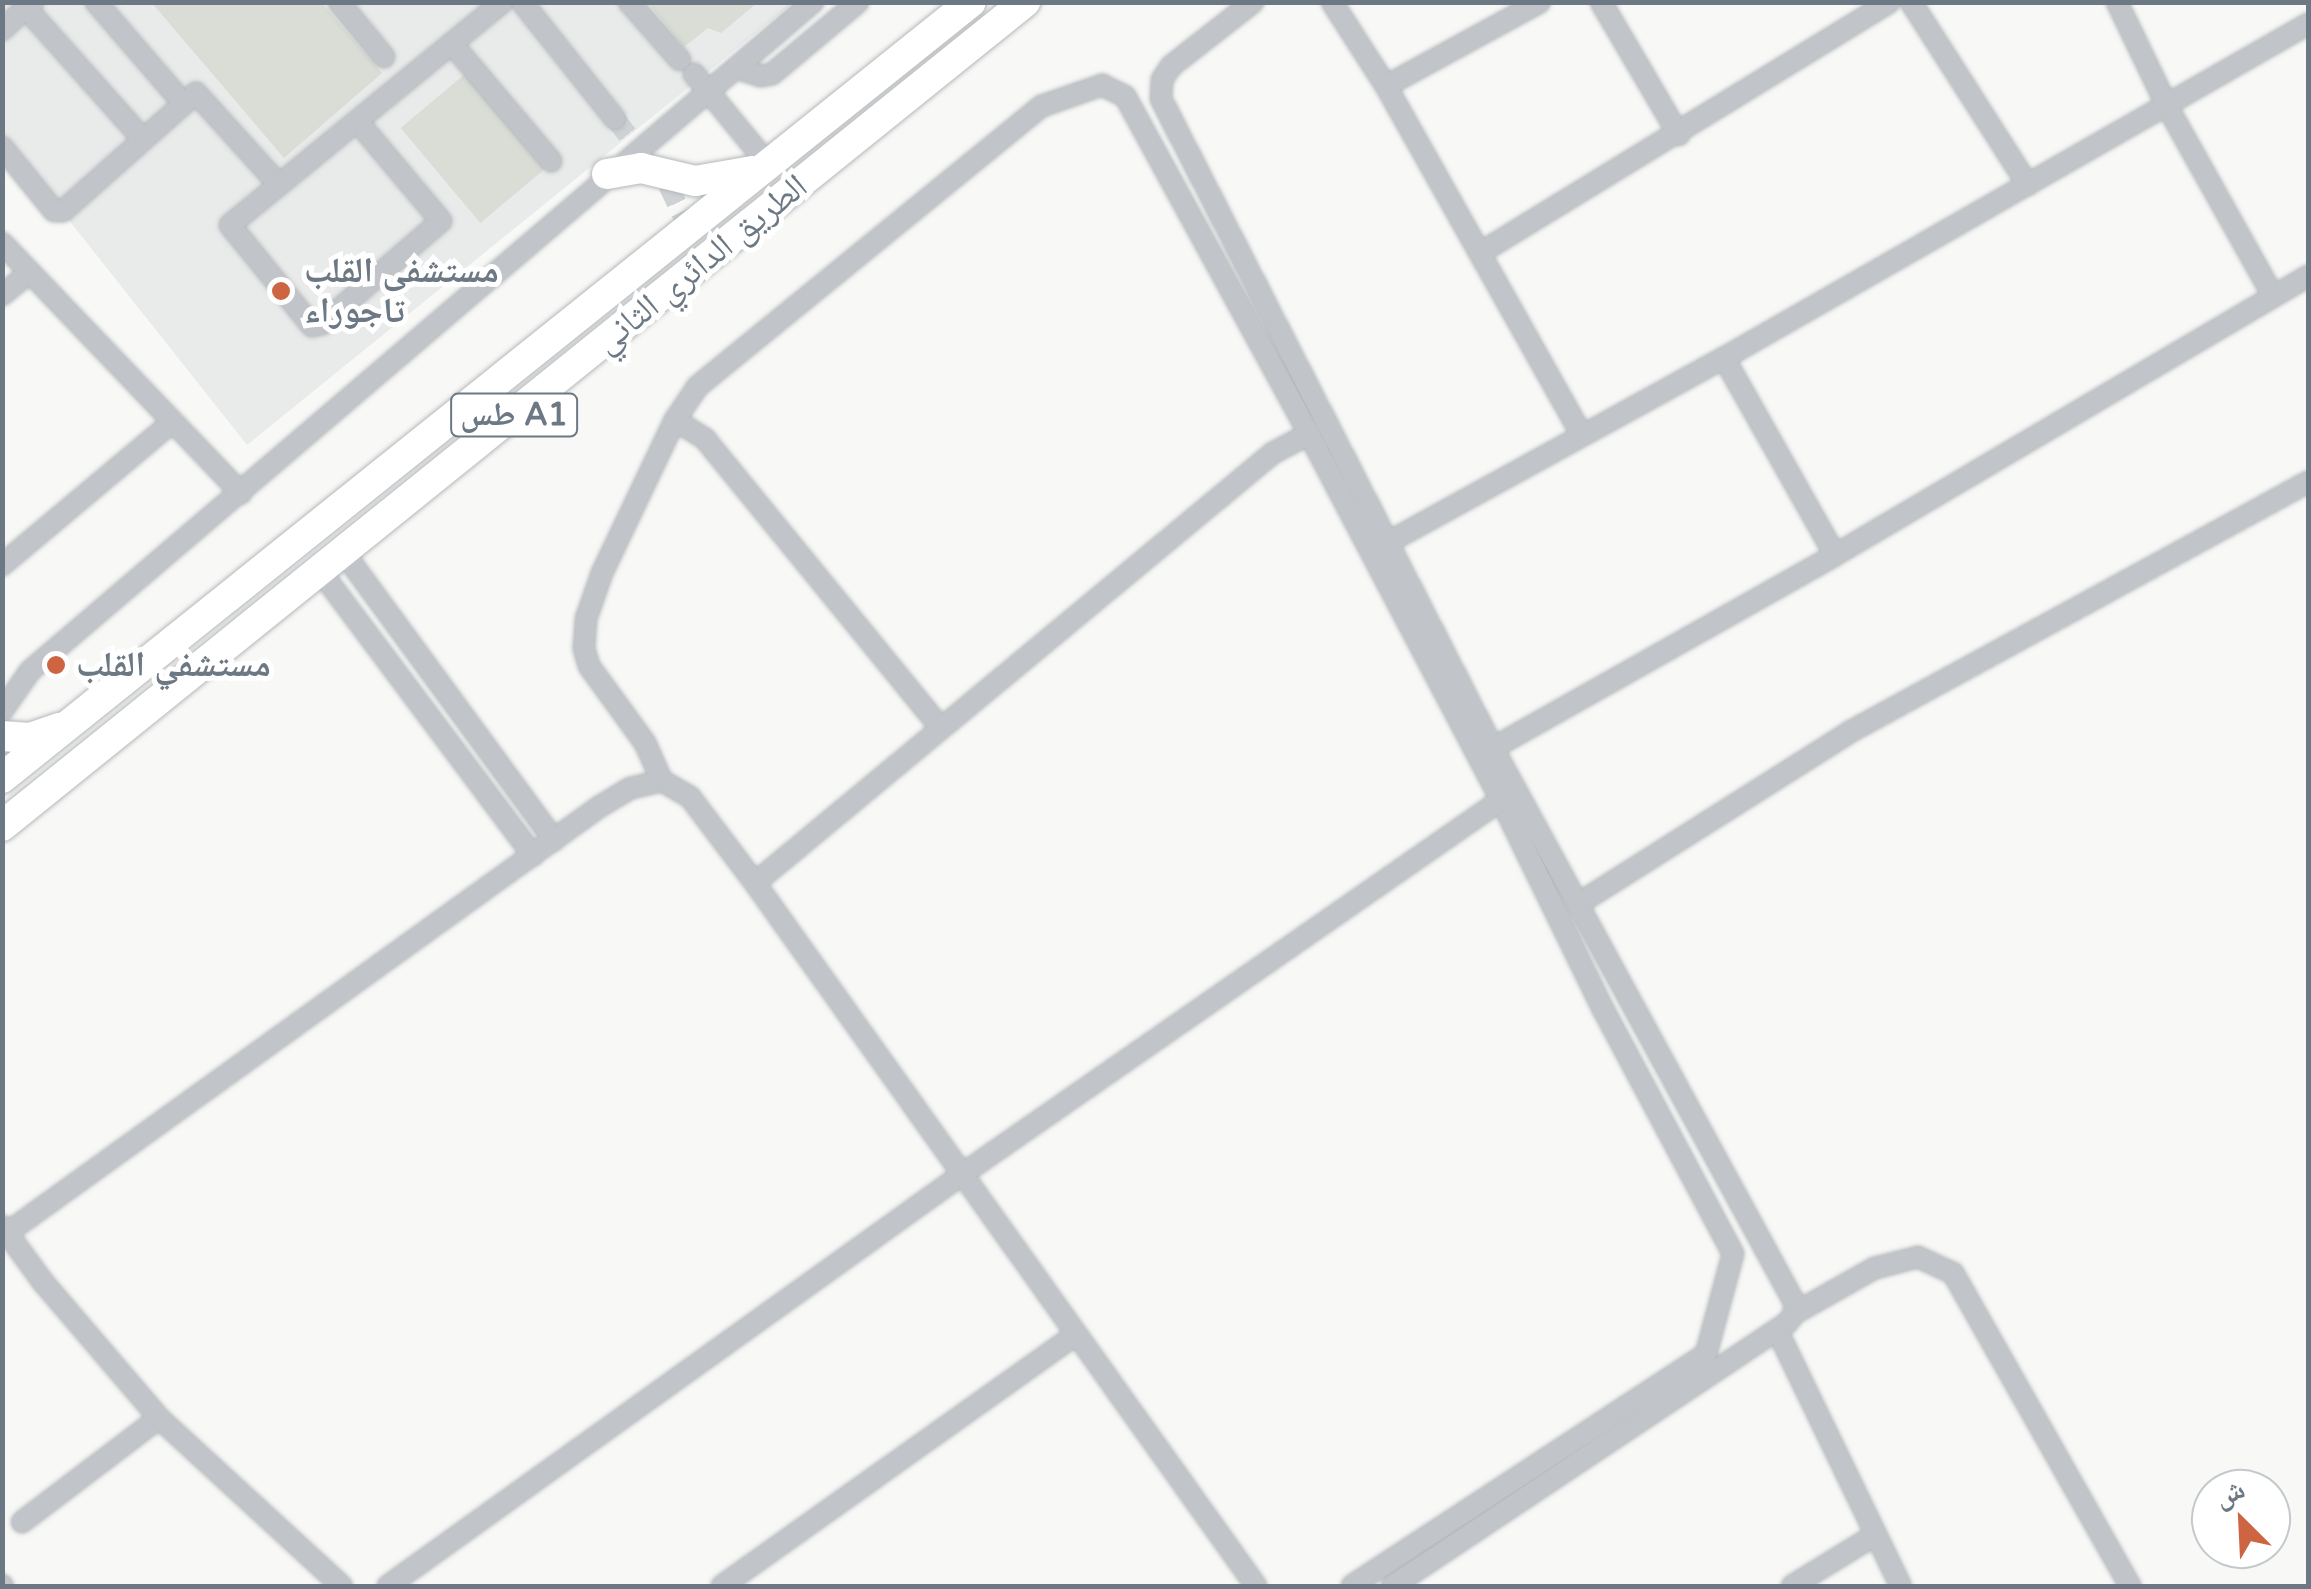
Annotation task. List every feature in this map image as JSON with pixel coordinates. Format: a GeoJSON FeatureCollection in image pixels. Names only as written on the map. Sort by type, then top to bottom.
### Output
{"type":"FeatureCollection","features":[{"type":"Feature","properties":{"kind":"highway","name":"الطريق الدائري الثاني"},"geometry":{"type":"LineString","coordinates":[[5,771],[80,718],[971,2]]}},
{"type":"Feature","properties":{"kind":"highway","name":"الطريق الدائري الثاني"},"geometry":{"type":"LineString","coordinates":[[4,822],[1025,2]]}},
{"type":"Feature","properties":{"kind":"highway"},"geometry":{"type":"LineString","coordinates":[[607,174],[632,168],[676,179],[714,180],[768,164]]}},
{"type":"Feature","properties":{"kind":"highway"},"geometry":{"type":"LineString","coordinates":[[2,736],[30,738],[80,718]]}},
{"type":"Feature","properties":{"kind":"highway"},"geometry":{"type":"LineString","coordinates":[[5,771],[36,799]]}},
{"type":"Feature","properties":{"kind":"street"},"geometry":{"type":"LineString","coordinates":[[96,2],[182,102]]}},
{"type":"Feature","properties":{"kind":"street"},"geometry":{"type":"LineString","coordinates":[[339,2],[384,57]]}},
{"type":"Feature","properties":{"kind":"street"},"geometry":{"type":"LineString","coordinates":[[522,2],[615,120]]}},
{"type":"Feature","properties":{"kind":"street"},"geometry":{"type":"LineString","coordinates":[[629,2],[768,164]]}},
{"type":"Feature","properties":{"kind":"street"},"geometry":{"type":"LineString","coordinates":[[2,711],[30,671],[607,174],[696,77],[793,2]]}},
{"type":"Feature","properties":{"kind":"street"},"geometry":{"type":"LineString","coordinates":[[696,77],[736,68],[812,2]]}},
{"type":"Feature","properties":{"kind":"street"},"geometry":{"type":"LineString","coordinates":[[736,68],[761,76],[772,74],[858,2]]}},
{"type":"Feature","properties":{"kind":"street"},"geometry":{"type":"LineString","coordinates":[[1254,2],[1170,66],[1162,80],[1161,99],[1386,543],[1794,1302],[1795,1314]]}},
{"type":"Feature","properties":{"kind":"street"},"geometry":{"type":"LineString","coordinates":[[1332,2],[1386,86],[1582,435]]}},
{"type":"Feature","properties":{"kind":"street"},"geometry":{"type":"LineString","coordinates":[[1386,86],[1540,2]]}},
{"type":"Feature","properties":{"kind":"street"},"geometry":{"type":"LineString","coordinates":[[1601,2],[1679,135]]}},
{"type":"Feature","properties":{"kind":"street"},"geometry":{"type":"LineString","coordinates":[[1480,253],[1679,135],[1889,2]]}},
{"type":"Feature","properties":{"kind":"street"},"geometry":{"type":"LineString","coordinates":[[1911,2],[2028,185]]}},
{"type":"Feature","properties":{"kind":"street"},"geometry":{"type":"LineString","coordinates":[[2117,2],[2168,106],[2273,296]]}},
{"type":"Feature","properties":{"kind":"street"},"geometry":{"type":"LineString","coordinates":[[358,122],[441,221],[317,326],[230,225],[500,3]]}},
{"type":"Feature","properties":{"kind":"street"},"geometry":{"type":"LineString","coordinates":[[2,30],[30,6],[142,138]]}},
{"type":"Feature","properties":{"kind":"street"},"geometry":{"type":"LineString","coordinates":[[1386,543],[1724,358],[2308,24]]}},
{"type":"Feature","properties":{"kind":"street"},"geometry":{"type":"LineString","coordinates":[[453,45],[551,161]]}},
{"type":"Feature","properties":{"kind":"street"},"geometry":{"type":"LineString","coordinates":[[1256,1586],[755,884],[690,797],[662,781],[645,743],[589,666],[584,648],[586,619],[602,573],[676,420],[697,387],[1042,106],[1102,85],[1125,96],[1310,434],[1501,800],[1603,1010],[1733,1254],[1706,1354],[1352,1586]]}},
{"type":"Feature","properties":{"kind":"street"},"geometry":{"type":"LineString","coordinates":[[2,147],[54,210],[64,210],[191,93],[201,96],[279,185]]}},
{"type":"Feature","properties":{"kind":"street"},"geometry":{"type":"LineString","coordinates":[[2,243],[241,493]]}},
{"type":"Feature","properties":{"kind":"street"},"geometry":{"type":"LineString","coordinates":[[2,295],[30,272]]}},
{"type":"Feature","properties":{"kind":"street"},"geometry":{"type":"LineString","coordinates":[[1493,748],[1835,555],[2308,276]]}},
{"type":"Feature","properties":{"kind":"street"},"geometry":{"type":"LineString","coordinates":[[1724,358],[1835,555]]}},
{"type":"Feature","properties":{"kind":"street"},"geometry":{"type":"LineString","coordinates":[[676,420],[704,439],[940,727]]}},
{"type":"Feature","properties":{"kind":"street"},"geometry":{"type":"LineString","coordinates":[[2,565],[172,423]]}},
{"type":"Feature","properties":{"kind":"street"},"geometry":{"type":"LineString","coordinates":[[755,884],[1273,454],[1310,434]]}},
{"type":"Feature","properties":{"kind":"street"},"geometry":{"type":"LineString","coordinates":[[1578,904],[1848,733],[2308,482]]}},
{"type":"Feature","properties":{"kind":"street"},"geometry":{"type":"LineString","coordinates":[[332,562],[554,840]]}},
{"type":"Feature","properties":{"kind":"street"},"geometry":{"type":"LineString","coordinates":[[332,562],[533,856]]}},
{"type":"Feature","properties":{"kind":"street"},"geometry":{"type":"LineString","coordinates":[[2,678],[30,671]]}},
{"type":"Feature","properties":{"kind":"street"},"geometry":{"type":"LineString","coordinates":[[342,1586],[159,1418],[65,1309],[5,1230],[554,840],[631,788],[662,781]]}},
{"type":"Feature","properties":{"kind":"street"},"geometry":{"type":"LineString","coordinates":[[388,1586],[964,1173],[1501,800]]}},
{"type":"Feature","properties":{"kind":"street"},"geometry":{"type":"LineString","coordinates":[[1392,1586],[1795,1314],[1889,1264],[1918,1257],[1953,1273],[2130,1586]]}},
{"type":"Feature","properties":{"kind":"street"},"geometry":{"type":"LineString","coordinates":[[1776,1330],[1901,1586]]}},
{"type":"Feature","properties":{"kind":"street"},"geometry":{"type":"LineString","coordinates":[[722,1586],[1075,1335]]}},
{"type":"Feature","properties":{"kind":"street"},"geometry":{"type":"LineString","coordinates":[[22,1522],[159,1418]]}},
{"type":"Feature","properties":{"kind":"street"},"geometry":{"type":"LineString","coordinates":[[1792,1586],[1875,1535]]}},
{"type":"Feature","properties":{"kind":"shaded area","name":"مستشفى القلب تاجوراء"},"geometry":{"type":"Polygon","coordinates":[[[3,3],[793,3],[247,445],[3,137],[3,3]]]}},
{"type":"Feature","properties":{"kind":"shaded area"},"geometry":{"type":"Polygon","coordinates":[[[152,3],[322,3],[382,73],[284,158],[152,3]]]}},
{"type":"Feature","properties":{"kind":"shaded area"},"geometry":{"type":"Polygon","coordinates":[[[648,3],[757,3],[721,33],[708,28],[684,47],[648,3]]]}},
{"type":"Feature","properties":{"kind":"shaded area"},"geometry":{"type":"Polygon","coordinates":[[[465,74],[545,169],[480,223],[401,128],[465,74]]]}},
{"type":"Feature","properties":{"kind":"tunnel"},"geometry":{"type":"LineString","coordinates":[[615,119],[668,185],[689,229]]}},
{"type":"Feature","properties":{"kind":"place","name":"مستشفى القلب تاجوراء"},"geometry":{"type":"Point","coordinates":[281,291]}},
{"type":"Feature","properties":{"kind":"place","name":"مستشفي القلب"},"geometry":{"type":"Point","coordinates":[56,665]}}]}
